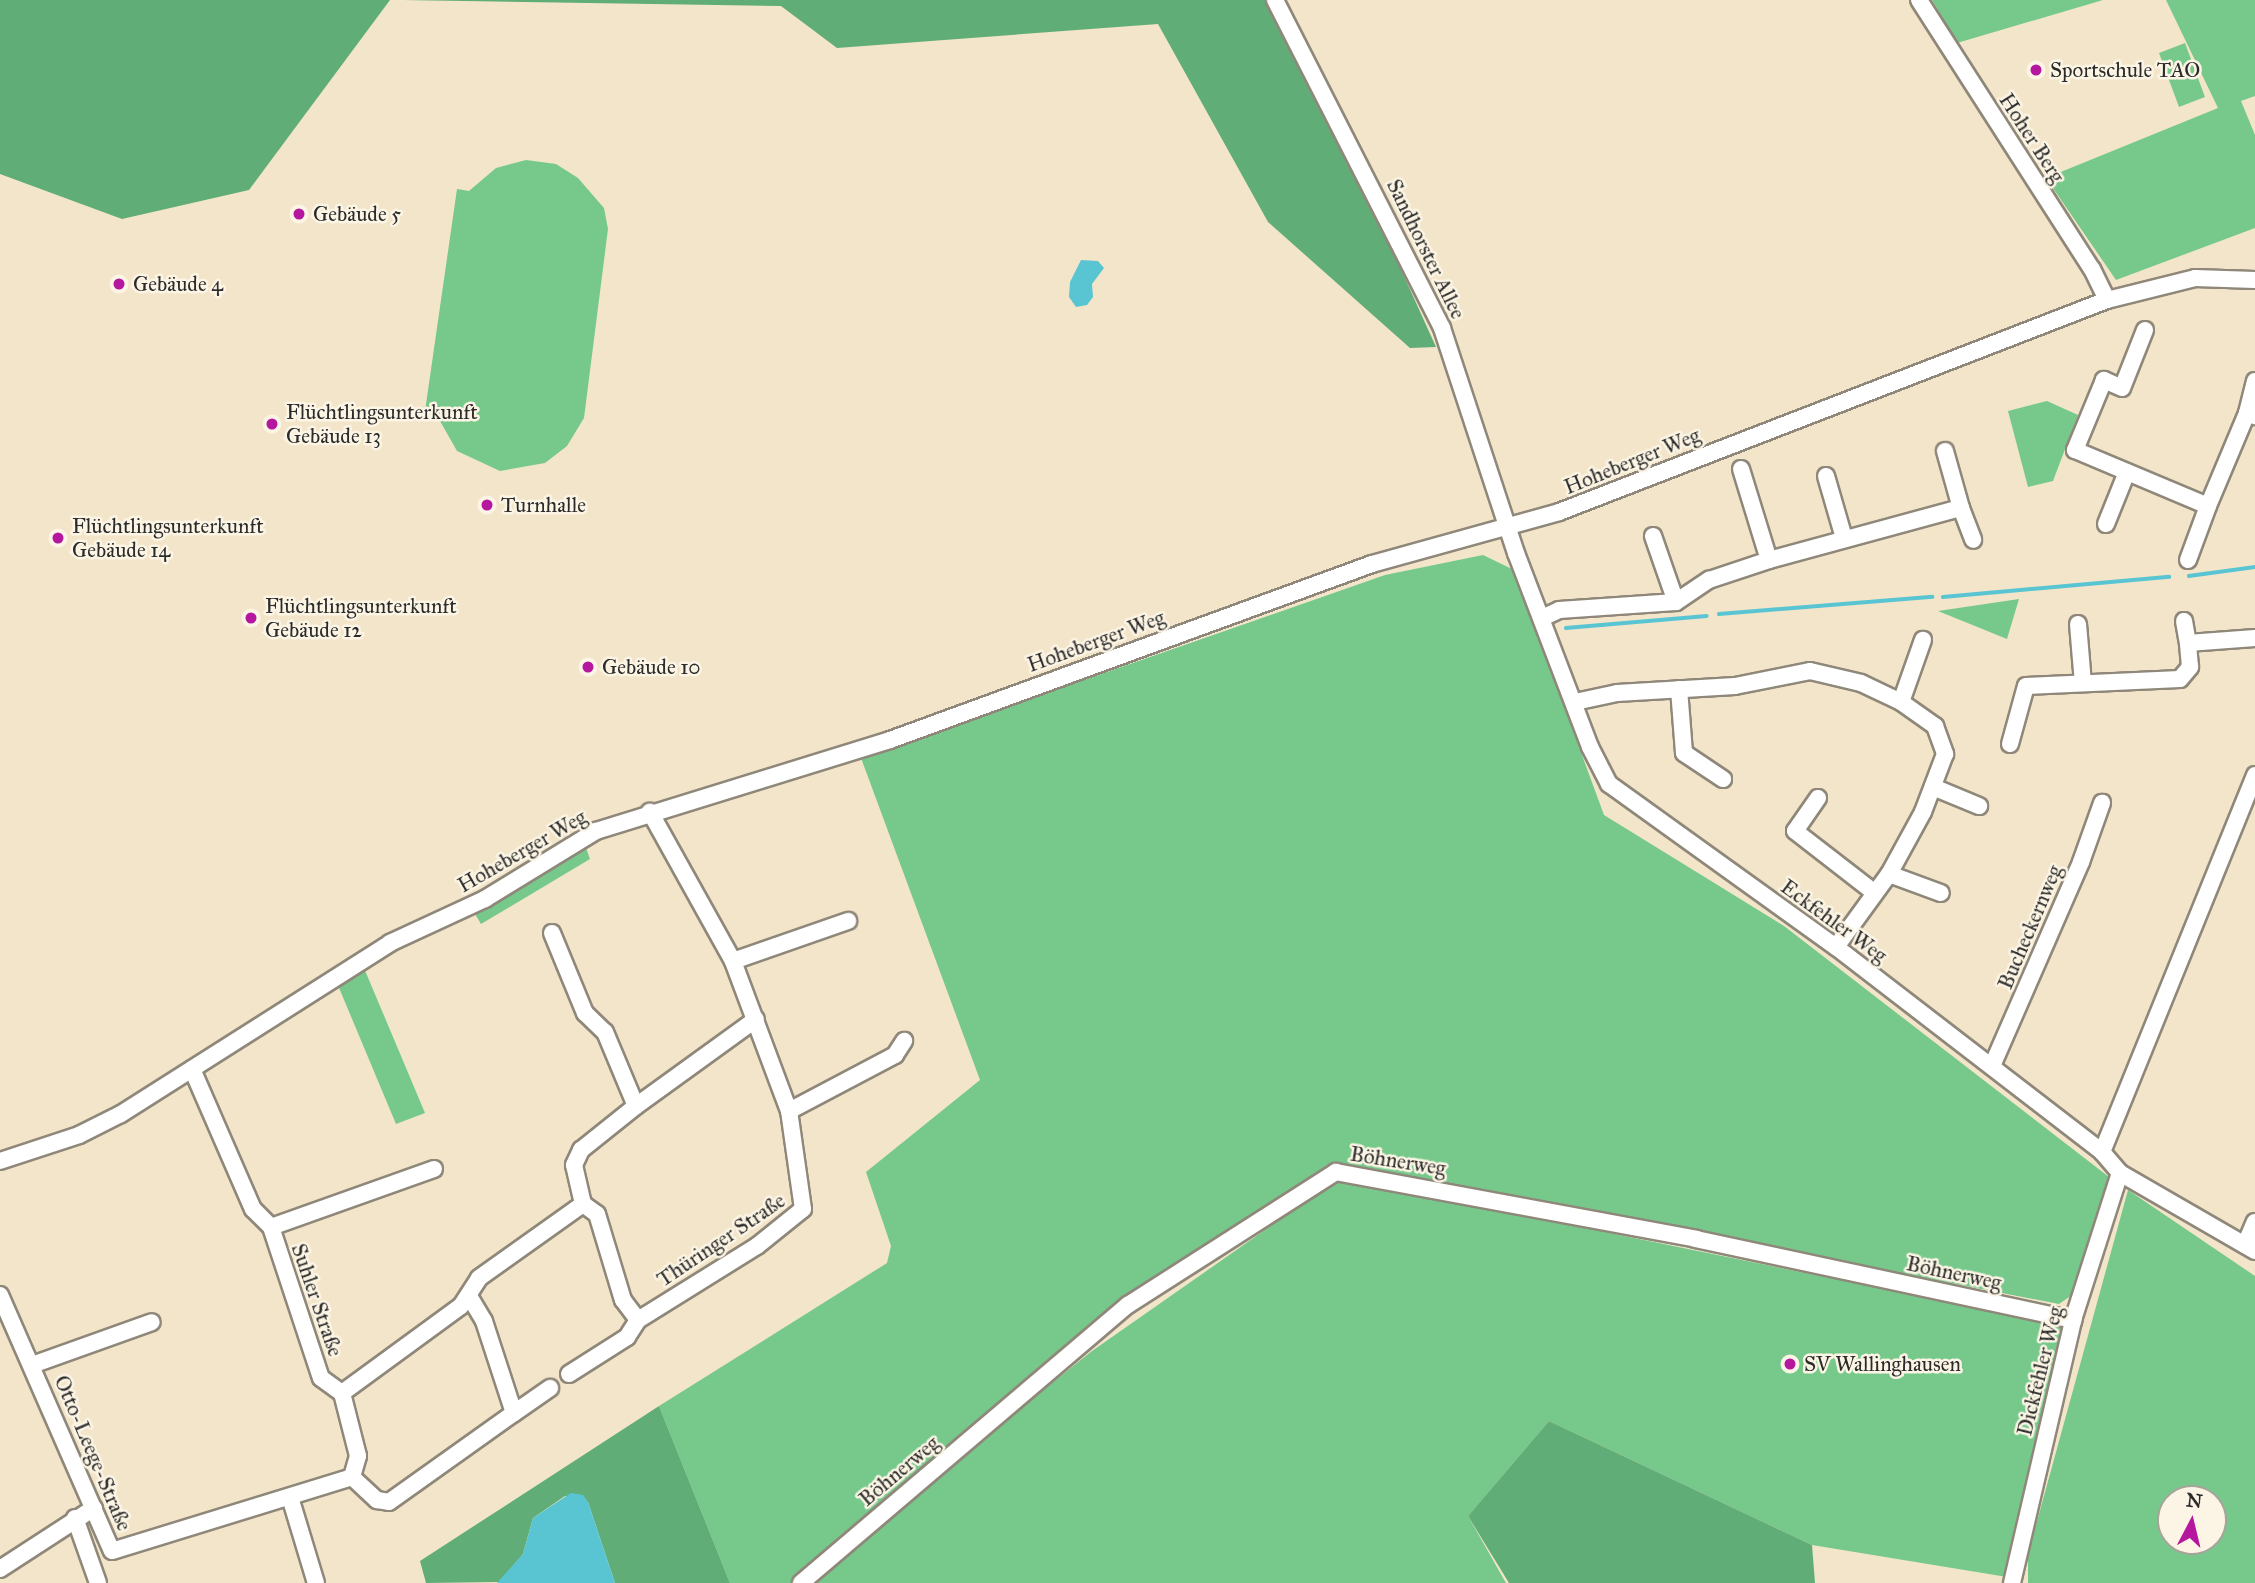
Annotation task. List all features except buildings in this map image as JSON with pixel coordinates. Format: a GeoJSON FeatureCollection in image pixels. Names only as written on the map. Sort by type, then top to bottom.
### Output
{"type":"FeatureCollection","features":[{"type":"Feature","properties":{"kind":"street","name":"Sandhorster Allee"},"geometry":{"type":"LineString","coordinates":[[1275,0],[1442,328],[1508,529]]}},
{"type":"Feature","properties":{"kind":"street","name":"Hoher Berg"},"geometry":{"type":"LineString","coordinates":[[1919,0],[2092,269],[2107,300]]}},
{"type":"Feature","properties":{"kind":"street","name":"Hoheberger Weg"},"geometry":{"type":"LineString","coordinates":[[0,1161],[79,1135],[192,1069],[390,943],[485,899],[596,831],[650,812],[890,740],[1372,564],[1508,529],[2107,300],[2196,278],[2255,280]]}},
{"type":"Feature","properties":{"kind":"street"},"geometry":{"type":"LineString","coordinates":[[2145,330],[2122,388],[2104,380],[2075,450],[2208,506]]}},
{"type":"Feature","properties":{"kind":"street"},"geometry":{"type":"LineString","coordinates":[[2188,560],[2208,506],[2251,414],[2255,381]]}},
{"type":"Feature","properties":{"kind":"street"},"geometry":{"type":"LineString","coordinates":[[1945,451],[1973,540]]}},
{"type":"Feature","properties":{"kind":"street"},"geometry":{"type":"LineString","coordinates":[[1741,469],[1769,559]]}},
{"type":"Feature","properties":{"kind":"street"},"geometry":{"type":"LineString","coordinates":[[2106,524],[2127,472]]}},
{"type":"Feature","properties":{"kind":"street"},"geometry":{"type":"LineString","coordinates":[[1826,476],[1844,538]]}},
{"type":"Feature","properties":{"kind":"street"},"geometry":{"type":"LineString","coordinates":[[1542,618],[1559,610],[1676,602],[1709,580],[1769,559],[1961,508]]}},
{"type":"Feature","properties":{"kind":"street","name":"Eckfehler Weg"},"geometry":{"type":"LineString","coordinates":[[1508,529],[1590,747],[1609,784],[1836,947],[2102,1152],[2120,1173],[2250,1248]]}},
{"type":"Feature","properties":{"kind":"street"},"geometry":{"type":"LineString","coordinates":[[1653,536],[1676,602]]}},
{"type":"Feature","properties":{"kind":"street"},"geometry":{"type":"LineString","coordinates":[[2010,744],[2026,686],[2180,678],[2190,667],[2184,621]]}},
{"type":"Feature","properties":{"kind":"street"},"geometry":{"type":"LineString","coordinates":[[2078,624],[2083,683]]}},
{"type":"Feature","properties":{"kind":"street"},"geometry":{"type":"LineString","coordinates":[[2188,643],[2255,638]]}},
{"type":"Feature","properties":{"kind":"street"},"geometry":{"type":"LineString","coordinates":[[1901,702],[1923,640]]}},
{"type":"Feature","properties":{"kind":"street"},"geometry":{"type":"LineString","coordinates":[[1575,702],[1617,693],[1735,686],[1810,671],[1861,683],[1901,702],[1936,726],[1945,754],[1933,786],[1889,874],[1836,947]]}},
{"type":"Feature","properties":{"kind":"street"},"geometry":{"type":"LineString","coordinates":[[1679,689],[1684,753],[1723,779]]}},
{"type":"Feature","properties":{"kind":"street"},"geometry":{"type":"LineString","coordinates":[[2102,1152],[2255,775]]}},
{"type":"Feature","properties":{"kind":"street"},"geometry":{"type":"LineString","coordinates":[[1933,786],[1979,806]]}},
{"type":"Feature","properties":{"kind":"street"},"geometry":{"type":"LineString","coordinates":[[1818,798],[1795,831],[1875,892]]}},
{"type":"Feature","properties":{"kind":"street","name":"Bucheckernweg"},"geometry":{"type":"LineString","coordinates":[[1992,1066],[2071,886],[2102,803]]}},
{"type":"Feature","properties":{"kind":"street","name":"Thüringer Straße"},"geometry":{"type":"LineString","coordinates":[[569,1374],[626,1336],[638,1320],[757,1246],[803,1209],[789,1111],[756,1019],[733,961],[650,812]]}},
{"type":"Feature","properties":{"kind":"street"},"geometry":{"type":"LineString","coordinates":[[1889,874],[1941,893]]}},
{"type":"Feature","properties":{"kind":"street"},"geometry":{"type":"LineString","coordinates":[[733,961],[848,921]]}},
{"type":"Feature","properties":{"kind":"street"},"geometry":{"type":"LineString","coordinates":[[552,933],[585,1013],[605,1032],[636,1106]]}},
{"type":"Feature","properties":{"kind":"street"},"geometry":{"type":"LineString","coordinates":[[638,1320],[623,1300],[597,1214],[583,1204],[574,1165],[581,1150],[636,1106],[756,1019]]}},
{"type":"Feature","properties":{"kind":"street"},"geometry":{"type":"LineString","coordinates":[[789,1111],[895,1055],[904,1041]]}},
{"type":"Feature","properties":{"kind":"street","name":"Suhler Straße"},"geometry":{"type":"LineString","coordinates":[[192,1069],[253,1209],[271,1227],[321,1378],[342,1393]]}},
{"type":"Feature","properties":{"kind":"street"},"geometry":{"type":"LineString","coordinates":[[271,1227],[434,1169]]}},
{"type":"Feature","properties":{"kind":"street","name":"Böhnerweg"},"geometry":{"type":"LineString","coordinates":[[801,1583],[1128,1306],[1336,1172],[1711,1242],[2073,1320]]}},
{"type":"Feature","properties":{"kind":"street","name":"Dickfehler Weg"},"geometry":{"type":"LineString","coordinates":[[2012,1583],[2073,1320],[2120,1173]]}},
{"type":"Feature","properties":{"kind":"street"},"geometry":{"type":"LineString","coordinates":[[550,1388],[389,1502],[377,1500],[352,1477],[358,1456],[342,1393],[469,1296],[479,1278],[583,1204]]}},
{"type":"Feature","properties":{"kind":"street"},"geometry":{"type":"LineString","coordinates":[[2250,1248],[2255,1222]]}},
{"type":"Feature","properties":{"kind":"street","name":"Otto-Leege-Straße"},"geometry":{"type":"LineString","coordinates":[[0,1295],[112,1551],[352,1477]]}},
{"type":"Feature","properties":{"kind":"street"},"geometry":{"type":"LineString","coordinates":[[469,1296],[484,1321],[514,1413]]}},
{"type":"Feature","properties":{"kind":"street"},"geometry":{"type":"LineString","coordinates":[[32,1365],[152,1322]]}},
{"type":"Feature","properties":{"kind":"street"},"geometry":{"type":"LineString","coordinates":[[290,1497],[316,1583]]}},
{"type":"Feature","properties":{"kind":"street"},"geometry":{"type":"LineString","coordinates":[[0,1569],[94,1508]]}},
{"type":"Feature","properties":{"kind":"street"},"geometry":{"type":"LineString","coordinates":[[75,1518],[98,1583]]}},
{"type":"Feature","properties":{"kind":"street"},"geometry":{"type":"LineString","coordinates":[[91,1559],[112,1551]]}},
{"type":"Feature","properties":{"kind":"green space"},"geometry":{"type":"Polygon","coordinates":[[[0,0],[390,0],[249,190],[122,219],[0,174],[0,0]]]}},
{"type":"Feature","properties":{"kind":"green space"},"geometry":{"type":"Polygon","coordinates":[[[403,0],[1271,0],[1343,141],[1436,347],[1410,348],[1268,222],[1158,24],[837,48],[781,6],[403,0]]]}},
{"type":"Feature","properties":{"kind":"green space"},"geometry":{"type":"Polygon","coordinates":[[[1932,0],[2103,0],[1957,43],[1932,0]]]}},
{"type":"Feature","properties":{"kind":"green space"},"geometry":{"type":"Polygon","coordinates":[[[2166,0],[2255,0],[2255,96],[2241,101],[2255,135],[2255,228],[2116,280],[2046,178],[2218,108],[2166,0]]]}},
{"type":"Feature","properties":{"kind":"green space"},"geometry":{"type":"Polygon","coordinates":[[[2185,43],[2205,97],[2179,107],[2159,53],[2185,43]]]}},
{"type":"Feature","properties":{"kind":"green space"},"geometry":{"type":"Polygon","coordinates":[[[526,160],[556,164],[578,178],[604,208],[608,229],[584,418],[567,446],[545,463],[500,471],[457,451],[436,414],[425,411],[457,189],[469,191],[496,168],[526,160]]]}},
{"type":"Feature","properties":{"kind":"green space"},"geometry":{"type":"Polygon","coordinates":[[[2047,401],[2078,415],[2053,481],[2028,487],[2008,411],[2047,401]]]}},
{"type":"Feature","properties":{"kind":"green space"},"geometry":{"type":"Polygon","coordinates":[[[1483,555],[1514,570],[1604,815],[1784,926],[2109,1177],[2072,1295],[2059,1304],[1339,1164],[1121,1303],[977,1427],[1018,1410],[1092,1351],[1335,1181],[1379,1186],[2065,1326],[2007,1577],[1812,1545],[1549,1421],[1468,1516],[1506,1583],[730,1583],[659,1406],[887,1263],[891,1246],[866,1172],[980,1080],[861,758],[1385,575],[1483,555]]]}},
{"type":"Feature","properties":{"kind":"green space"},"geometry":{"type":"Polygon","coordinates":[[[2019,599],[2007,639],[1938,611],[2019,599]]]}},
{"type":"Feature","properties":{"kind":"green space"},"geometry":{"type":"Polygon","coordinates":[[[585,845],[590,859],[481,924],[475,914],[585,845]]]}},
{"type":"Feature","properties":{"kind":"green space"},"geometry":{"type":"Polygon","coordinates":[[[361,961],[425,1113],[396,1124],[337,983],[361,961]]]}},
{"type":"Feature","properties":{"kind":"green space"},"geometry":{"type":"Polygon","coordinates":[[[2128,1190],[2255,1276],[2255,1583],[2028,1583],[2028,1554],[2128,1190]]]}},
{"type":"Feature","properties":{"kind":"green space"},"geometry":{"type":"Polygon","coordinates":[[[659,1406],[730,1583],[615,1583],[588,1502],[565,1496],[533,1518],[523,1554],[499,1582],[426,1583],[420,1561],[659,1406]]]}},
{"type":"Feature","properties":{"kind":"green space"},"geometry":{"type":"Polygon","coordinates":[[[1549,1421],[1812,1545],[1815,1583],[1509,1583],[1468,1516],[1549,1421]]]}},
{"type":"Feature","properties":{"kind":"water"},"geometry":{"type":"Polygon","coordinates":[[[1081,260],[1098,261],[1104,268],[1092,284],[1093,297],[1087,305],[1076,307],[1069,297],[1070,282],[1081,260]]]}},
{"type":"Feature","properties":{"kind":"water"},"geometry":{"type":"Polygon","coordinates":[[[571,1493],[583,1495],[588,1502],[615,1583],[497,1583],[523,1554],[533,1518],[571,1493]]]}},
{"type":"Feature","properties":{"kind":"waterway"},"geometry":{"type":"LineString","coordinates":[[2189,576],[2255,567]]}},
{"type":"Feature","properties":{"kind":"waterway"},"geometry":{"type":"LineString","coordinates":[[1943,597],[2169,577]]}},
{"type":"Feature","properties":{"kind":"waterway"},"geometry":{"type":"LineString","coordinates":[[1719,614],[1932,597]]}},
{"type":"Feature","properties":{"kind":"waterway"},"geometry":{"type":"LineString","coordinates":[[1566,628],[1706,616]]}},
{"type":"Feature","properties":{"kind":"place","name":"Sportschule TAO"},"geometry":{"type":"Point","coordinates":[2036,70]}},
{"type":"Feature","properties":{"kind":"place","name":"Gebäude 5"},"geometry":{"type":"Point","coordinates":[299,214]}},
{"type":"Feature","properties":{"kind":"place","name":"Gebäude 4"},"geometry":{"type":"Point","coordinates":[119,284]}},
{"type":"Feature","properties":{"kind":"place","name":"Flüchtlingsunterkunft Gebäude 13"},"geometry":{"type":"Point","coordinates":[272,424]}},
{"type":"Feature","properties":{"kind":"place","name":"Turnhalle"},"geometry":{"type":"Point","coordinates":[487,505]}},
{"type":"Feature","properties":{"kind":"place","name":"Flüchtlingsunterkunft Gebäude 14"},"geometry":{"type":"Point","coordinates":[58,538]}},
{"type":"Feature","properties":{"kind":"place","name":"Flüchtlingsunterkunft Gebäude 12"},"geometry":{"type":"Point","coordinates":[251,618]}},
{"type":"Feature","properties":{"kind":"place","name":"Gebäude 10"},"geometry":{"type":"Point","coordinates":[588,667]}},
{"type":"Feature","properties":{"kind":"place","name":"SV Wallinghausen"},"geometry":{"type":"Point","coordinates":[1790,1364]}}]}
